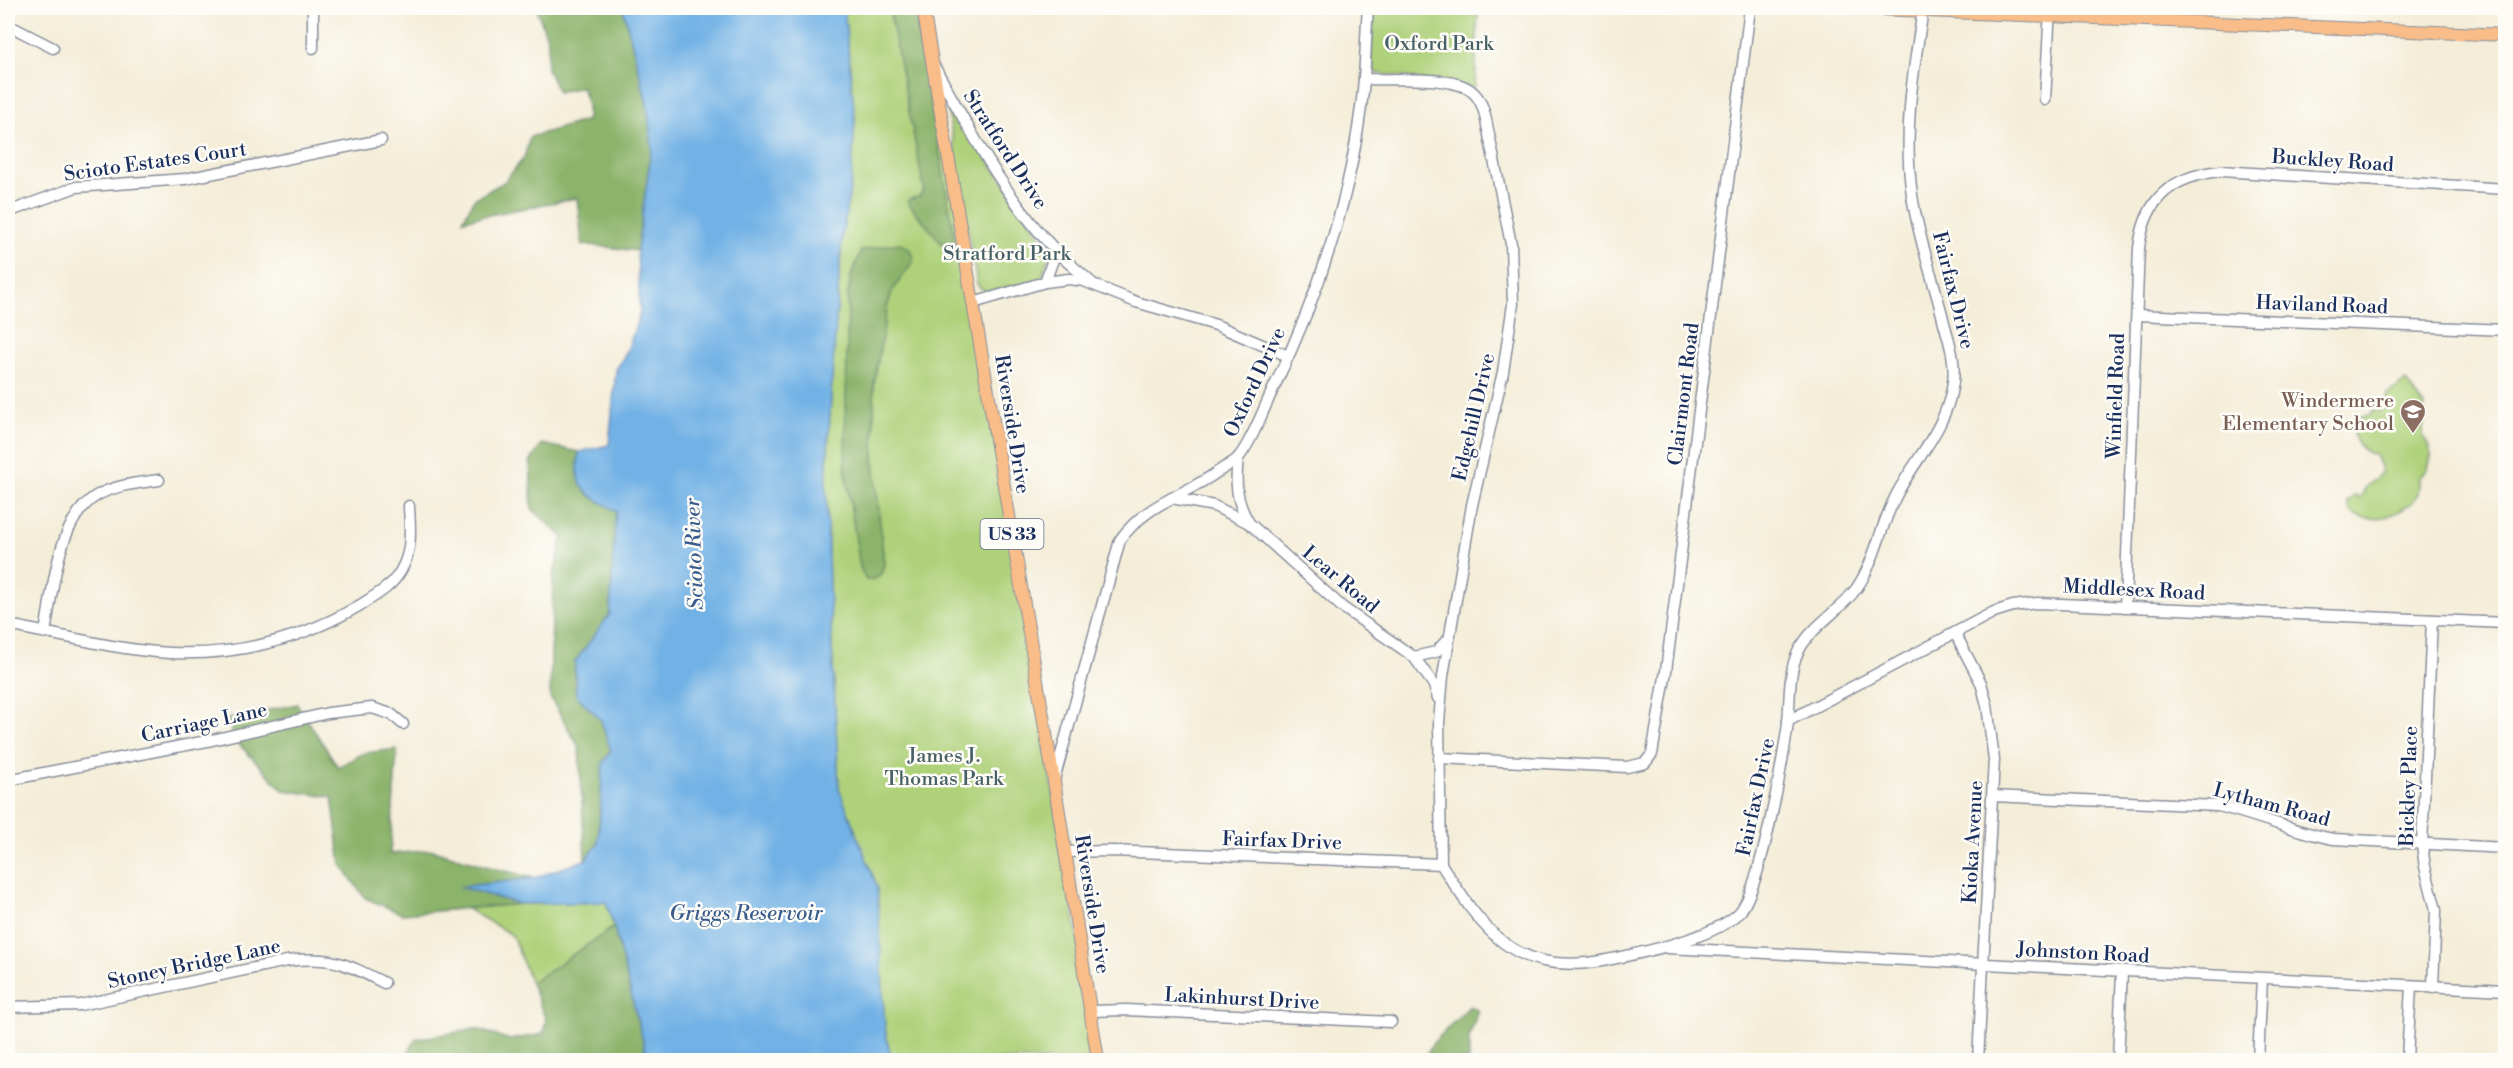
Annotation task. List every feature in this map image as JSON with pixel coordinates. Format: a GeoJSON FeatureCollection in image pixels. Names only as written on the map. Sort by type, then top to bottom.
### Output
{"type":"FeatureCollection","features":[{"type":"Feature","properties":{"kind":"main road","name":"Riverside Drive"},"geometry":{"type":"LineString","coordinates":[[923,8],[1054,781],[1098,1060]]}},
{"type":"Feature","properties":{"kind":"main road"},"geometry":{"type":"LineString","coordinates":[[1853,8],[2049,11],[2505,35]]}},
{"type":"Feature","properties":{"kind":"street"},"geometry":{"type":"LineString","coordinates":[[313,8],[313,48]]}},
{"type":"Feature","properties":{"kind":"street","name":"Oxford Drive"},"geometry":{"type":"LineString","coordinates":[[1054,781],[1120,540],[1130,525],[1148,511],[1208,480],[1238,458],[1288,356],[1309,307],[1332,240],[1350,172],[1364,79],[1368,8]]}},
{"type":"Feature","properties":{"kind":"street","name":"Clairmont Road"},"geometry":{"type":"LineString","coordinates":[[1439,758],[1627,767],[1645,763],[1652,754],[1666,671],[1750,8]]}},
{"type":"Feature","properties":{"kind":"street","name":"Fairfax Drive"},"geometry":{"type":"LineString","coordinates":[[1065,852],[1111,851],[1441,864],[1481,923],[1512,949],[1531,958],[1571,965],[1659,948],[1718,928],[1738,913],[1748,901],[1754,885],[1766,833],[1788,721],[1792,670],[1796,656],[1812,632],[1850,597],[1873,562],[1884,521],[1893,501],[1939,428],[1952,389],[1952,355],[1912,195],[1908,144],[1910,100],[1923,10]]}},
{"type":"Feature","properties":{"kind":"street"},"geometry":{"type":"LineString","coordinates":[[2045,100],[2049,11]]}},
{"type":"Feature","properties":{"kind":"street"},"geometry":{"type":"LineString","coordinates":[[8,25],[53,48]]}},
{"type":"Feature","properties":{"kind":"street","name":"Stratford Drive"},"geometry":{"type":"LineString","coordinates":[[932,62],[996,173],[1029,220],[1056,251],[1094,285]]}},
{"type":"Feature","properties":{"kind":"street","name":"Edgehill Drive"},"geometry":{"type":"LineString","coordinates":[[1364,79],[1454,83],[1469,89],[1480,100],[1511,244],[1511,327],[1503,372],[1472,505],[1448,638],[1440,705],[1441,864]]}},
{"type":"Feature","properties":{"kind":"street","name":"Scioto Estates Court"},"geometry":{"type":"LineString","coordinates":[[8,212],[76,187],[185,179],[381,140]]}},
{"type":"Feature","properties":{"kind":"street","name":"Buckley Road"},"geometry":{"type":"LineString","coordinates":[[2164,192],[2190,176],[2221,171],[2505,189]]}},
{"type":"Feature","properties":{"kind":"street","name":"Winfield Road"},"geometry":{"type":"LineString","coordinates":[[2125,607],[2141,232],[2145,218],[2164,192]]}},
{"type":"Feature","properties":{"kind":"street"},"geometry":{"type":"LineString","coordinates":[[1045,282],[1056,251]]}},
{"type":"Feature","properties":{"kind":"street","name":"Stratford Drive"},"geometry":{"type":"LineString","coordinates":[[973,303],[1045,282],[1069,279],[1094,285],[1136,302],[1216,325],[1288,356]]}},
{"type":"Feature","properties":{"kind":"street","name":"Haviland Road"},"geometry":{"type":"LineString","coordinates":[[2136,315],[2505,330]]}},
{"type":"Feature","properties":{"kind":"street","name":"Lear Road"},"geometry":{"type":"LineString","coordinates":[[1238,458],[1236,489],[1240,507],[1249,523]]}},
{"type":"Feature","properties":{"kind":"street"},"geometry":{"type":"LineString","coordinates":[[45,632],[65,537],[77,514],[95,497],[107,491],[159,480]]}},
{"type":"Feature","properties":{"kind":"street","name":"Lear Road"},"geometry":{"type":"LineString","coordinates":[[1172,498],[1214,506],[1249,523],[1342,607],[1414,657],[1434,685],[1440,705]]}},
{"type":"Feature","properties":{"kind":"street"},"geometry":{"type":"LineString","coordinates":[[8,625],[123,647],[193,654],[263,644],[298,634],[340,616],[392,584],[409,552],[409,506]]}},
{"type":"Feature","properties":{"kind":"street","name":"Middlesex Road"},"geometry":{"type":"LineString","coordinates":[[1788,721],[1994,612],[2013,606],[2037,603],[2505,623]]}},
{"type":"Feature","properties":{"kind":"street","name":"Bickley Place"},"geometry":{"type":"LineString","coordinates":[[2432,620],[2422,845],[2436,910],[2433,987]]}},
{"type":"Feature","properties":{"kind":"street","name":"Kioka Avenue"},"geometry":{"type":"LineString","coordinates":[[1955,633],[1981,683],[1988,705],[1994,760],[1978,1060]]}},
{"type":"Feature","properties":{"kind":"street"},"geometry":{"type":"LineString","coordinates":[[1414,657],[1436,652],[1448,638]]}},
{"type":"Feature","properties":{"kind":"street","name":"Carriage Lane"},"geometry":{"type":"LineString","coordinates":[[8,780],[212,740],[328,713],[372,708],[391,714],[403,724]]}},
{"type":"Feature","properties":{"kind":"street","name":"Lytham Road"},"geometry":{"type":"LineString","coordinates":[[1993,796],[2218,806],[2316,836],[2354,841],[2505,848]]}},
{"type":"Feature","properties":{"kind":"street","name":"Johnston Road"},"geometry":{"type":"LineString","coordinates":[[1659,948],[2505,990]]}},
{"type":"Feature","properties":{"kind":"street","name":"Stoney Bridge Lane"},"geometry":{"type":"LineString","coordinates":[[8,1007],[80,1005],[314,958],[339,962],[384,983]]}},
{"type":"Feature","properties":{"kind":"street"},"geometry":{"type":"LineString","coordinates":[[2118,1060],[2122,972]]}},
{"type":"Feature","properties":{"kind":"street"},"geometry":{"type":"LineString","coordinates":[[2258,1060],[2262,979]]}},
{"type":"Feature","properties":{"kind":"street"},"geometry":{"type":"LineString","coordinates":[[2407,1060],[2410,986]]}},
{"type":"Feature","properties":{"kind":"street","name":"Lakinhurst Drive"},"geometry":{"type":"LineString","coordinates":[[1091,1011],[1126,1010],[1391,1022]]}},
{"type":"Feature","properties":{"kind":"green space"},"geometry":{"type":"Polygon","coordinates":[[[536,8],[623,8],[647,103],[652,147],[637,251],[582,244],[577,198],[463,220],[474,199],[504,182],[524,158],[530,137],[587,120],[587,105],[582,87],[558,92],[547,69],[548,40],[536,8]]]}},
{"type":"Feature","properties":{"kind":"green space","name":"James J. Thomas Park"},"geometry":{"type":"Polygon","coordinates":[[[844,8],[923,8],[1098,1060],[891,1060],[839,790],[829,585],[826,483],[842,235],[851,183],[855,118],[844,8]]]}},
{"type":"Feature","properties":{"kind":"green space"},"geometry":{"type":"Polygon","coordinates":[[[889,8],[914,8],[953,228],[955,249],[948,251],[908,203],[908,200],[920,196],[924,189],[889,8]]]}},
{"type":"Feature","properties":{"kind":"green space","name":"Oxford Park"},"geometry":{"type":"Polygon","coordinates":[[[1374,8],[1478,8],[1475,88],[1376,73],[1371,61],[1374,8]]]}},
{"type":"Feature","properties":{"kind":"green space","name":"Stratford Park"},"geometry":{"type":"Polygon","coordinates":[[[948,111],[955,111],[1051,251],[1041,279],[989,293],[977,284],[948,111]]]}},
{"type":"Feature","properties":{"kind":"green space"},"geometry":{"type":"Polygon","coordinates":[[[899,243],[909,248],[913,257],[912,263],[892,291],[874,384],[874,462],[884,564],[879,576],[866,580],[860,567],[846,476],[848,295],[851,276],[861,251],[899,243]]]}},
{"type":"Feature","properties":{"kind":"green space"},"geometry":{"type":"Polygon","coordinates":[[[2406,381],[2424,405],[2423,435],[2429,445],[2431,456],[2428,469],[2419,478],[2418,493],[2413,501],[2404,508],[2381,517],[2359,516],[2351,511],[2347,502],[2355,495],[2360,498],[2366,487],[2382,472],[2375,455],[2368,453],[2356,440],[2354,434],[2357,422],[2361,416],[2370,415],[2374,410],[2380,411],[2389,393],[2406,381]]]}},
{"type":"Feature","properties":{"kind":"green space"},"geometry":{"type":"Polygon","coordinates":[[[542,444],[579,452],[580,484],[589,495],[616,510],[610,614],[575,662],[576,694],[601,720],[611,751],[603,763],[598,844],[585,860],[579,747],[550,697],[553,577],[563,537],[532,509],[530,462],[542,444]]]}},
{"type":"Feature","properties":{"kind":"green space"},"geometry":{"type":"Polygon","coordinates":[[[297,704],[338,767],[364,753],[397,749],[390,854],[433,850],[534,878],[462,887],[520,904],[402,914],[365,898],[341,865],[332,797],[283,790],[235,740],[227,719],[297,704]]]}},
{"type":"Feature","properties":{"kind":"green space"},"geometry":{"type":"Polygon","coordinates":[[[606,902],[614,927],[531,983],[512,935],[466,908],[520,904],[606,902]]]}},
{"type":"Feature","properties":{"kind":"green space"},"geometry":{"type":"Polygon","coordinates":[[[614,927],[648,1060],[403,1060],[416,1039],[476,1029],[510,1040],[543,1034],[546,1020],[531,983],[614,927]]]}},
{"type":"Feature","properties":{"kind":"green space"},"geometry":{"type":"Polygon","coordinates":[[[1470,1006],[1479,1011],[1469,1036],[1469,1060],[1424,1060],[1433,1043],[1470,1006]]]}},
{"type":"Feature","properties":{"kind":"water","name":"Griggs Reservoir"},"geometry":{"type":"Polygon","coordinates":[[[623,8],[844,8],[855,119],[851,183],[842,235],[826,483],[829,585],[839,789],[877,886],[885,1027],[891,1060],[648,1060],[606,902],[520,904],[460,887],[534,878],[585,860],[598,844],[603,763],[611,751],[601,720],[576,695],[575,662],[610,614],[616,511],[584,490],[578,476],[579,452],[609,445],[616,370],[627,351],[640,313],[637,251],[652,147],[647,103],[623,8]]]}},
{"type":"Feature","properties":{"kind":"place","name":"Windermere Elementary School"},"geometry":{"type":"Point","coordinates":[2413,435]}},
{"type":"Feature","properties":{"kind":"water label","name":"Scioto River"},"geometry":{"type":"Point","coordinates":[694,554]}}]}
